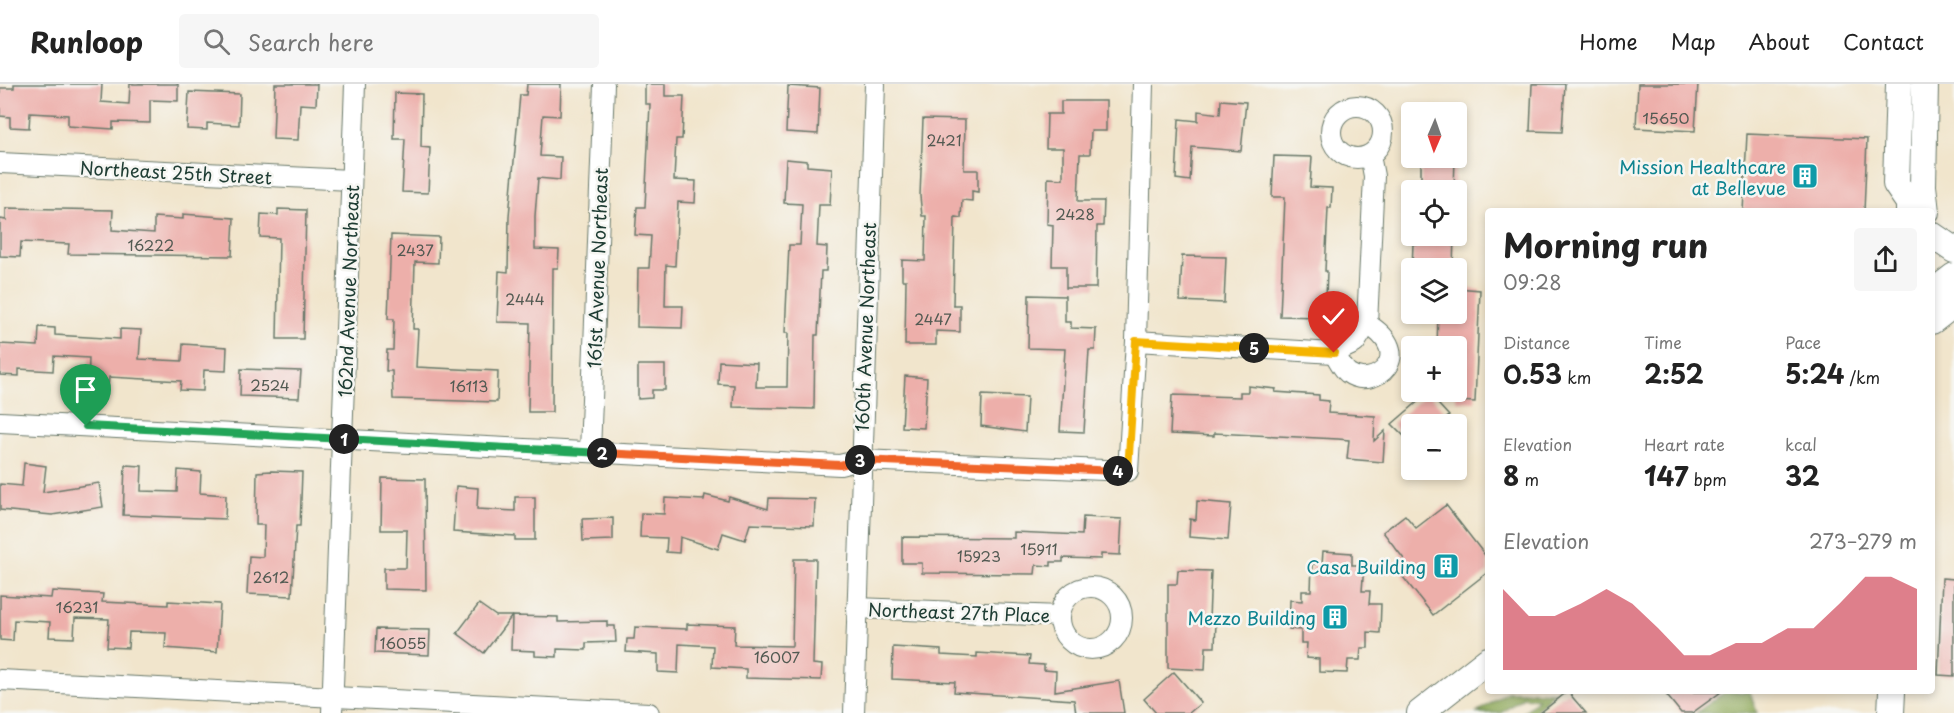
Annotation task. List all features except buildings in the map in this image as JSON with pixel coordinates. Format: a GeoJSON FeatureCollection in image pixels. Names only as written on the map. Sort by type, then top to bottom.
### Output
{"type":"FeatureCollection","features":[{"type":"Feature","properties":{"kind":"main road"},"geometry":{"type":"LineString","coordinates":[[1899,84],[1896,184],[1917,203]]}},
{"type":"Feature","properties":{"kind":"main road"},"geometry":{"type":"LineString","coordinates":[[1917,203],[1925,84]]}},
{"type":"Feature","properties":{"kind":"main road"},"geometry":{"type":"LineString","coordinates":[[1935,237],[1954,249]]}},
{"type":"Feature","properties":{"kind":"main road"},"geometry":{"type":"LineString","coordinates":[[1935,291],[1954,276]]}},
{"type":"Feature","properties":{"kind":"main road"},"geometry":{"type":"LineString","coordinates":[[1935,319],[1954,304]]}},
{"type":"Feature","properties":{"kind":"main road"},"geometry":{"type":"LineString","coordinates":[[1420,713],[1485,662]]}},
{"type":"Feature","properties":{"kind":"main road"},"geometry":{"type":"LineString","coordinates":[[1891,713],[1892,694]]}},
{"type":"Feature","properties":{"kind":"street","name":"162nd Avenue Northeast"},"geometry":{"type":"LineString","coordinates":[[332,705],[344,439],[355,84]]}},
{"type":"Feature","properties":{"kind":"street","name":"161st Avenue Northeast"},"geometry":{"type":"LineString","coordinates":[[590,452],[604,84]]}},
{"type":"Feature","properties":{"kind":"street","name":"160th Avenue Northeast"},"geometry":{"type":"LineString","coordinates":[[854,713],[860,460],[875,84]]}},
{"type":"Feature","properties":{"kind":"street"},"geometry":{"type":"LineString","coordinates":[[0,422],[840,465],[860,460],[1128,471],[1136,341],[1143,84]]}},
{"type":"Feature","properties":{"kind":"street"},"geometry":{"type":"LineString","coordinates":[[1136,341],[1334,353],[1355,343],[1367,324],[1374,176],[1370,155]]}},
{"type":"Feature","properties":{"kind":"street","name":"Northeast 25th Street"},"geometry":{"type":"LineString","coordinates":[[0,163],[351,180]]}},
{"type":"Feature","properties":{"kind":"street"},"geometry":{"type":"LineString","coordinates":[[1334,353],[1352,375],[1366,378],[1380,372],[1389,361],[1390,347],[1381,332],[1367,324]]}},
{"type":"Feature","properties":{"kind":"street","name":"Northeast 27th Place"},"geometry":{"type":"LineString","coordinates":[[857,608],[1060,616]]}},
{"type":"Feature","properties":{"kind":"street"},"geometry":{"type":"LineString","coordinates":[[0,680],[332,705],[649,713]]}},
{"type":"Feature","properties":{"kind":"green space"},"geometry":{"type":"Polygon","coordinates":[[[1504,694],[1552,694],[1533,713],[1523,713],[1538,699],[1523,697],[1501,713],[1477,713],[1504,694]]]}},
{"type":"Feature","properties":{"kind":"green space"},"geometry":{"type":"Polygon","coordinates":[[[1722,694],[1751,694],[1757,713],[1696,713],[1722,694]]]}},
{"type":"Feature","properties":{"kind":"place","name":"Mission Healthcare at Bellevue"},"geometry":{"type":"Point","coordinates":[1805,176]}},
{"type":"Feature","properties":{"kind":"place","name":"Casa Building"},"geometry":{"type":"Point","coordinates":[1446,566]}},
{"type":"Feature","properties":{"kind":"place","name":"Mezzo Building"},"geometry":{"type":"Point","coordinates":[1335,617]}},
{"type":"Feature","properties":{"kind":"route"},"geometry":{"type":"LineString","coordinates":[[86,426],[840,465],[860,460],[1128,471],[1136,341],[1334,353]]}}]}
